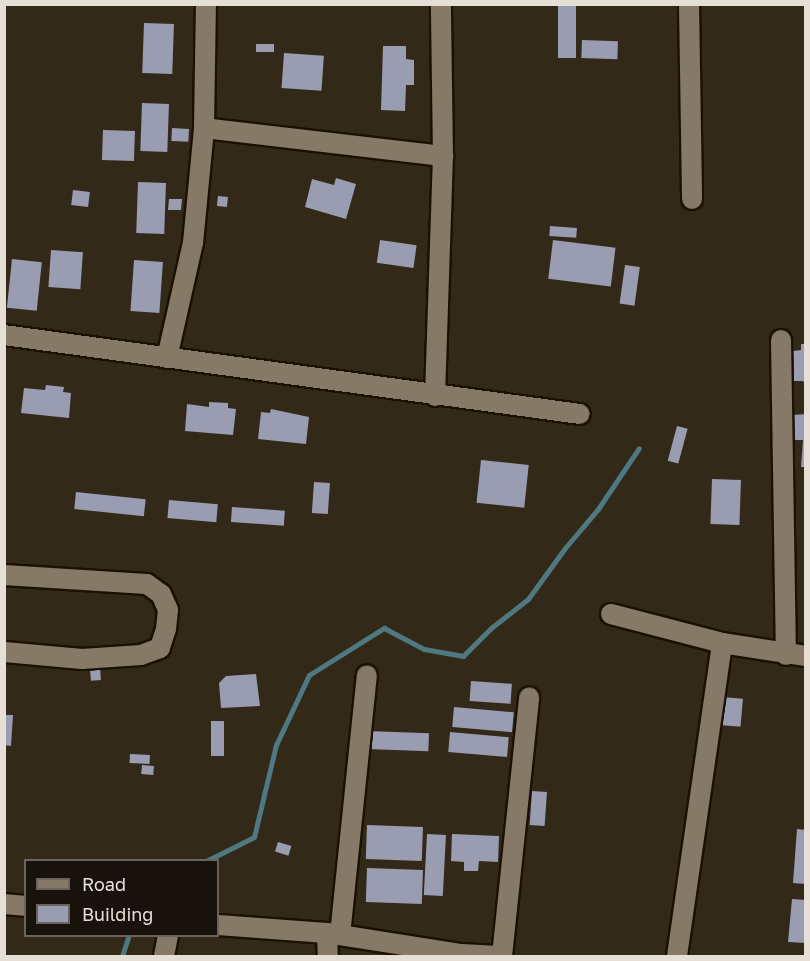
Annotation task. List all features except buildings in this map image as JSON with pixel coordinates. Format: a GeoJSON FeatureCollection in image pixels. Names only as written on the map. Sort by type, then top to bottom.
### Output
{"type":"FeatureCollection","features":[{"type":"Feature","properties":{"kind":"street"},"geometry":{"type":"LineString","coordinates":[[166,358],[192,243],[204,128],[206,4]]}},
{"type":"Feature","properties":{"kind":"street"},"geometry":{"type":"LineString","coordinates":[[435,396],[443,156],[441,4]]}},
{"type":"Feature","properties":{"kind":"street"},"geometry":{"type":"LineString","coordinates":[[689,4],[692,199]]}},
{"type":"Feature","properties":{"kind":"street"},"geometry":{"type":"LineString","coordinates":[[204,128],[443,156]]}},
{"type":"Feature","properties":{"kind":"street"},"geometry":{"type":"LineString","coordinates":[[4,335],[435,396],[580,414]]}},
{"type":"Feature","properties":{"kind":"street"},"geometry":{"type":"LineString","coordinates":[[781,340],[786,655]]}},
{"type":"Feature","properties":{"kind":"street"},"geometry":{"type":"LineString","coordinates":[[4,575],[147,584],[161,594],[168,610],[160,648],[141,655],[82,659],[4,652]]}},
{"type":"Feature","properties":{"kind":"street"},"geometry":{"type":"LineString","coordinates":[[611,614],[722,643],[786,655],[806,656]]}},
{"type":"Feature","properties":{"kind":"street"},"geometry":{"type":"LineString","coordinates":[[677,957],[722,643]]}},
{"type":"Feature","properties":{"kind":"street"},"geometry":{"type":"LineString","coordinates":[[328,957],[333,934],[367,675]]}},
{"type":"Feature","properties":{"kind":"street"},"geometry":{"type":"LineString","coordinates":[[219,925],[333,934],[461,956],[501,957],[529,697]]}},
{"type":"Feature","properties":{"kind":"street"},"geometry":{"type":"LineString","coordinates":[[4,904],[24,906]]}},
{"type":"Feature","properties":{"kind":"street"},"geometry":{"type":"LineString","coordinates":[[164,957],[168,937]]}},
{"type":"Feature","properties":{"kind":"waterway"},"geometry":{"type":"LineString","coordinates":[[210,859],[254,837],[276,745],[309,675],[384,628],[424,649],[463,656],[491,628],[528,599],[565,548],[598,509],[639,448]]}},
{"type":"Feature","properties":{"kind":"waterway"},"geometry":{"type":"LineString","coordinates":[[122,956],[128,938]]}}]}
